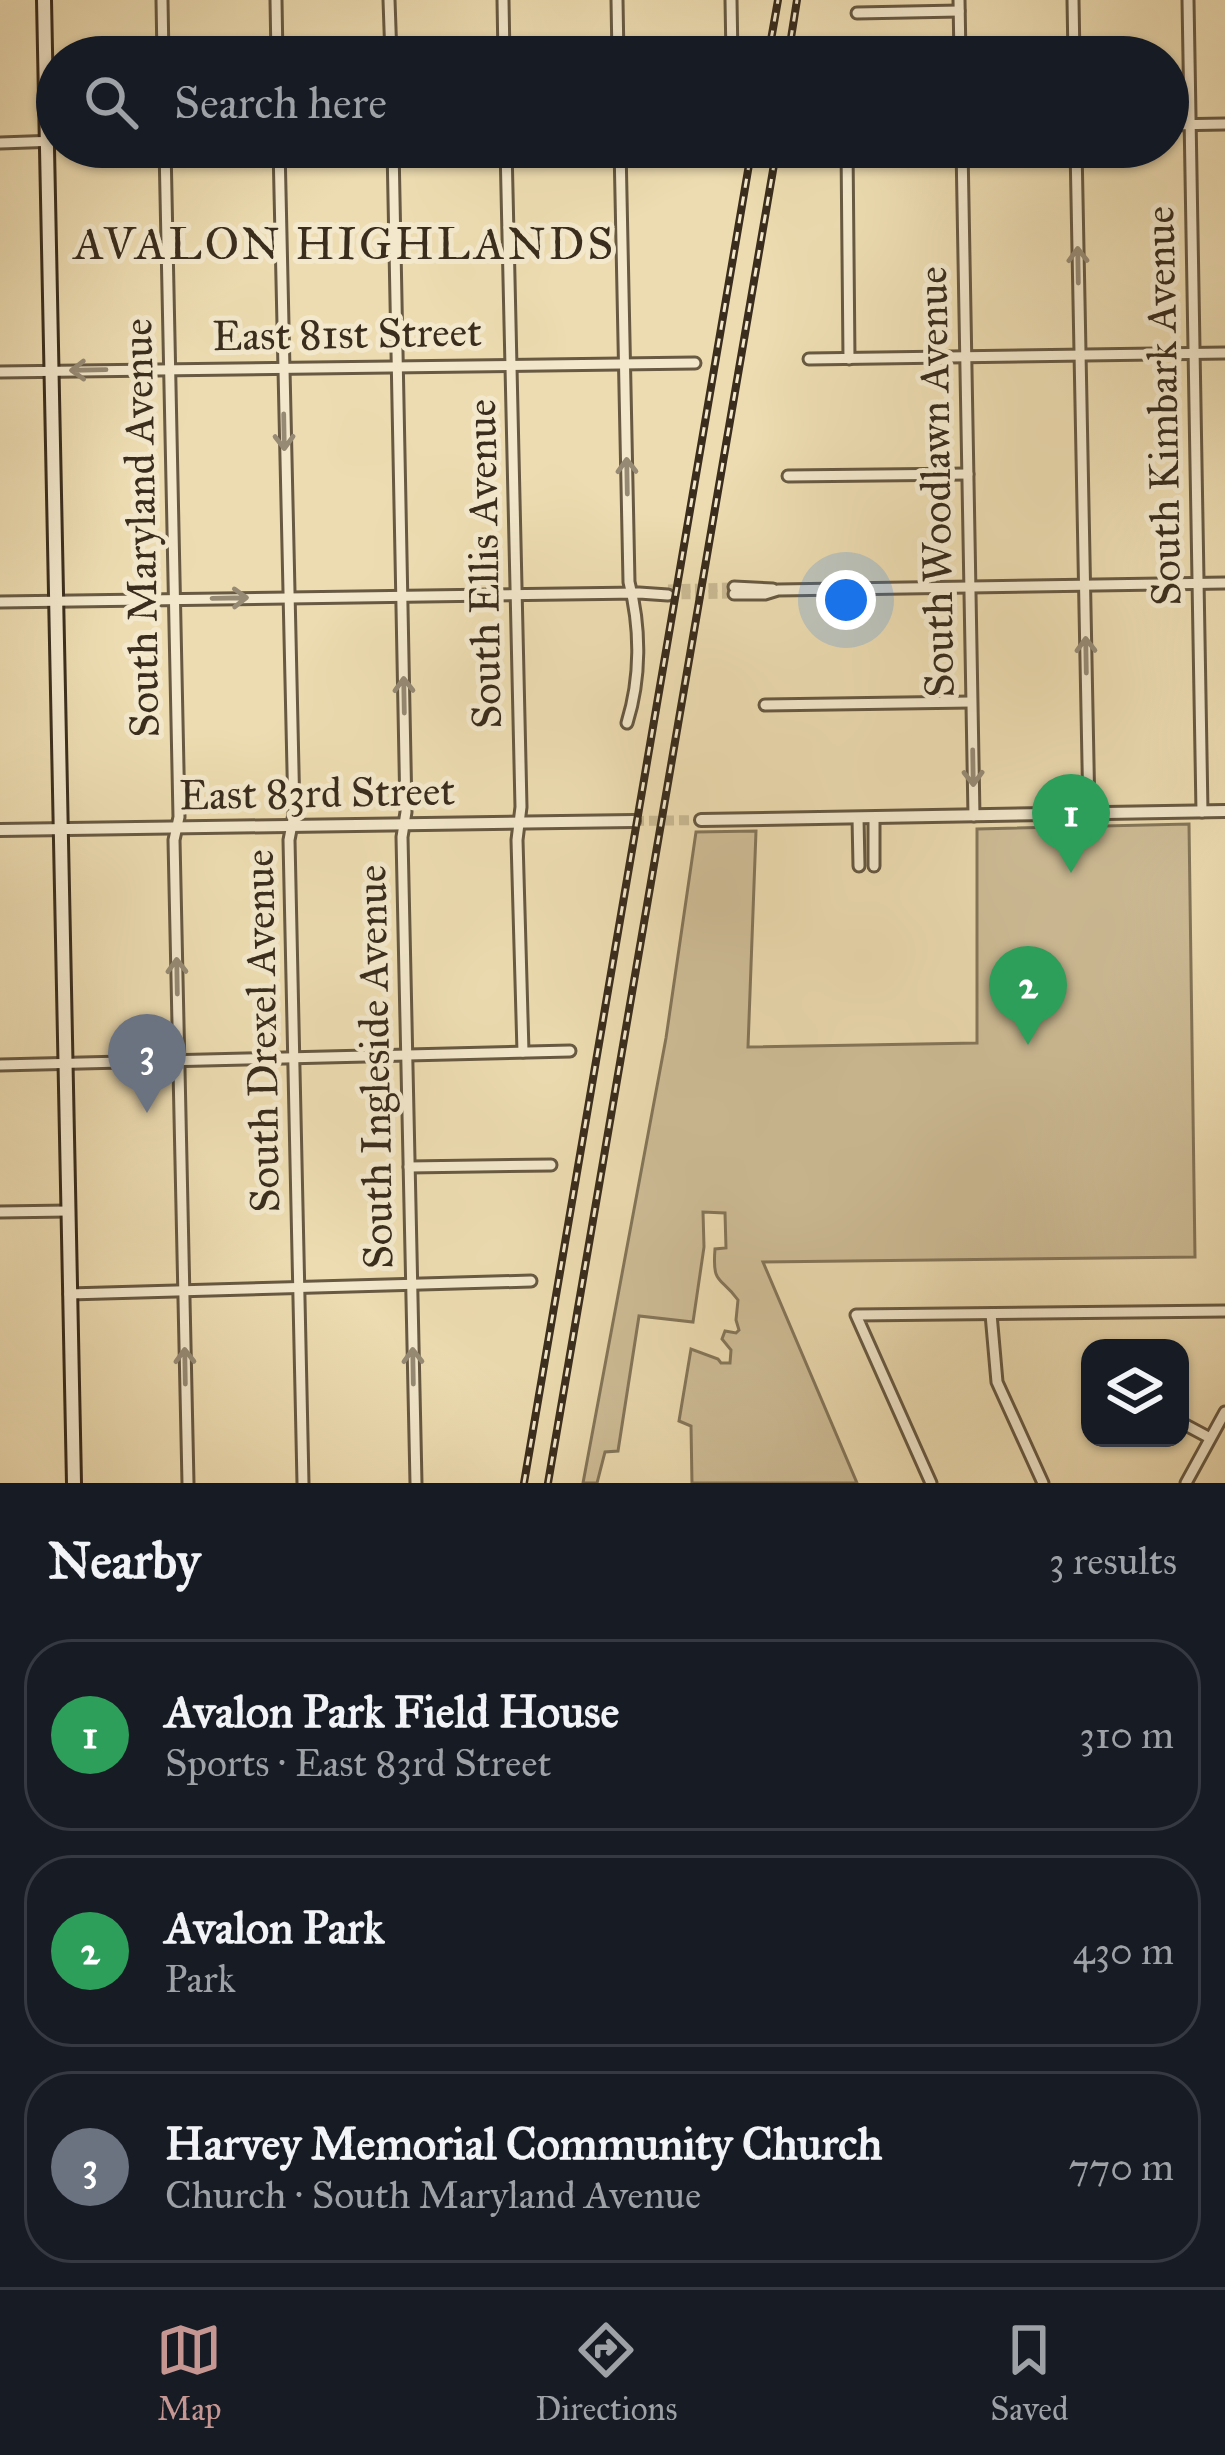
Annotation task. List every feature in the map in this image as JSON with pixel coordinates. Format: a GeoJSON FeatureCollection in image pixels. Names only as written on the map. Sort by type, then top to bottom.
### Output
{"type":"FeatureCollection","features":[{"type":"Feature","properties":{"kind":"main road"},"geometry":{"type":"LineString","coordinates":[[44,0],[46,36]]}},
{"type":"Feature","properties":{"kind":"main road"},"geometry":{"type":"LineString","coordinates":[[51,168],[50,371],[74,1483]]}},
{"type":"Feature","properties":{"kind":"street"},"geometry":{"type":"LineString","coordinates":[[162,0],[163,36]]}},
{"type":"Feature","properties":{"kind":"street"},"geometry":{"type":"LineString","coordinates":[[276,0],[277,36]]}},
{"type":"Feature","properties":{"kind":"street"},"geometry":{"type":"LineString","coordinates":[[389,0],[390,36]]}},
{"type":"Feature","properties":{"kind":"street"},"geometry":{"type":"LineString","coordinates":[[503,0],[504,36]]}},
{"type":"Feature","properties":{"kind":"street"},"geometry":{"type":"LineString","coordinates":[[617,0],[618,36]]}},
{"type":"Feature","properties":{"kind":"street"},"geometry":{"type":"LineString","coordinates":[[731,0],[732,36]]}},
{"type":"Feature","properties":{"kind":"street"},"geometry":{"type":"LineString","coordinates":[[1073,0],[1074,36]]}},
{"type":"Feature","properties":{"kind":"street","name":"South Kimbark Avenue"},"geometry":{"type":"LineString","coordinates":[[1188,0],[1189,36]]}},
{"type":"Feature","properties":{"kind":"street"},"geometry":{"type":"LineString","coordinates":[[857,13],[959,6],[960,36]]}},
{"type":"Feature","properties":{"kind":"street","name":"South Kimbark Avenue"},"geometry":{"type":"LineString","coordinates":[[1189,62],[1202,812]]}},
{"type":"Feature","properties":{"kind":"street"},"geometry":{"type":"LineString","coordinates":[[1190,125],[1225,124]]}},
{"type":"Feature","properties":{"kind":"street"},"geometry":{"type":"LineString","coordinates":[[0,142],[36,141]]}},
{"type":"Feature","properties":{"kind":"street","name":"South Maryland Avenue"},"geometry":{"type":"LineString","coordinates":[[165,168],[188,1483]]}},
{"type":"Feature","properties":{"kind":"street","name":"South Drexel Avenue"},"geometry":{"type":"LineString","coordinates":[[278,168],[303,1483]]}},
{"type":"Feature","properties":{"kind":"street","name":"South Ingleside Avenue"},"geometry":{"type":"LineString","coordinates":[[393,168],[416,1483]]}},
{"type":"Feature","properties":{"kind":"street","name":"South Ellis Avenue"},"geometry":{"type":"LineString","coordinates":[[507,168],[523,1052]]}},
{"type":"Feature","properties":{"kind":"street"},"geometry":{"type":"LineString","coordinates":[[620,168],[629,582],[635,604],[637,673],[627,723]]}},
{"type":"Feature","properties":{"kind":"street"},"geometry":{"type":"LineString","coordinates":[[847,168],[849,358]]}},
{"type":"Feature","properties":{"kind":"street","name":"South Woodlawn Avenue"},"geometry":{"type":"LineString","coordinates":[[962,168],[974,816]]}},
{"type":"Feature","properties":{"kind":"street"},"geometry":{"type":"LineString","coordinates":[[1076,168],[1089,814]]}},
{"type":"Feature","properties":{"kind":"street"},"geometry":{"type":"LineString","coordinates":[[809,359],[1225,353]]}},
{"type":"Feature","properties":{"kind":"street","name":"East 81st Street"},"geometry":{"type":"LineString","coordinates":[[0,372],[695,363]]}},
{"type":"Feature","properties":{"kind":"street"},"geometry":{"type":"LineString","coordinates":[[788,476],[968,474]]}},
{"type":"Feature","properties":{"kind":"street"},"geometry":{"type":"LineString","coordinates":[[734,591],[1225,583]]}},
{"type":"Feature","properties":{"kind":"street"},"geometry":{"type":"LineString","coordinates":[[0,602],[668,592]]}},
{"type":"Feature","properties":{"kind":"street"},"geometry":{"type":"LineString","coordinates":[[765,705],[971,702]]}},
{"type":"Feature","properties":{"kind":"street"},"geometry":{"type":"LineString","coordinates":[[700,820],[1225,811]]}},
{"type":"Feature","properties":{"kind":"street"},"geometry":{"type":"LineString","coordinates":[[858,818],[859,866]]}},
{"type":"Feature","properties":{"kind":"street"},"geometry":{"type":"LineString","coordinates":[[874,818],[874,866]]}},
{"type":"Feature","properties":{"kind":"street","name":"East 83rd Street"},"geometry":{"type":"LineString","coordinates":[[0,830],[634,820]]}},
{"type":"Feature","properties":{"kind":"street"},"geometry":{"type":"LineString","coordinates":[[0,1065],[570,1051]]}},
{"type":"Feature","properties":{"kind":"street"},"geometry":{"type":"LineString","coordinates":[[409,1167],[551,1165]]}},
{"type":"Feature","properties":{"kind":"street"},"geometry":{"type":"LineString","coordinates":[[0,1213],[68,1211]]}},
{"type":"Feature","properties":{"kind":"street"},"geometry":{"type":"LineString","coordinates":[[69,1294],[531,1281]]}},
{"type":"Feature","properties":{"kind":"street"},"geometry":{"type":"LineString","coordinates":[[931,1483],[856,1316],[1225,1311]]}},
{"type":"Feature","properties":{"kind":"street"},"geometry":{"type":"LineString","coordinates":[[992,1314],[997,1382],[1043,1483]]}},
{"type":"Feature","properties":{"kind":"street"},"geometry":{"type":"LineString","coordinates":[[1186,1483],[1225,1412]]}},
{"type":"Feature","properties":{"kind":"street"},"geometry":{"type":"LineString","coordinates":[[1189,1427],[1210,1438]]}},
{"type":"Feature","properties":{"kind":"shaded area"},"geometry":{"type":"Polygon","coordinates":[[[1189,824],[1195,1257],[763,1262],[857,1483],[692,1483],[691,1426],[679,1421],[691,1349],[730,1363],[731,1350],[722,1339],[725,1331],[739,1330],[738,1300],[715,1269],[715,1249],[726,1248],[725,1213],[703,1212],[704,1247],[693,1322],[639,1316],[618,1451],[605,1452],[597,1483],[583,1483],[666,1038],[696,832],[756,831],[748,1047],[977,1043],[977,829],[1189,824]]]}},
{"type":"Feature","properties":{"kind":"tunnel"},"geometry":{"type":"LineString","coordinates":[[668,589],[734,587]]}},
{"type":"Feature","properties":{"kind":"tunnel"},"geometry":{"type":"LineString","coordinates":[[668,595],[734,594]]}},
{"type":"Feature","properties":{"kind":"tunnel"},"geometry":{"type":"LineString","coordinates":[[634,821],[701,820]]}},
{"type":"Feature","properties":{"kind":"railway"},"geometry":{"type":"LineString","coordinates":[[772,36],[778,0]]}},
{"type":"Feature","properties":{"kind":"railway"},"geometry":{"type":"LineString","coordinates":[[791,36],[797,0]]}},
{"type":"Feature","properties":{"kind":"railway"},"geometry":{"type":"LineString","coordinates":[[524,1483],[748,168]]}},
{"type":"Feature","properties":{"kind":"railway"},"geometry":{"type":"LineString","coordinates":[[548,1483],[773,168]]}},
{"type":"Feature","properties":{"kind":"place","name":"Avalon Park Field House"},"geometry":{"type":"Point","coordinates":[1071,873]}},
{"type":"Feature","properties":{"kind":"place","name":"Avalon Park"},"geometry":{"type":"Point","coordinates":[1028,1045]}},
{"type":"Feature","properties":{"kind":"place","name":"Harvey Memorial Community Church"},"geometry":{"type":"Point","coordinates":[147,1113]}},
{"type":"Feature","properties":{"kind":"district","name":"AVALON HIGHLANDS"},"geometry":{"type":"Point","coordinates":[345,243]}}]}
